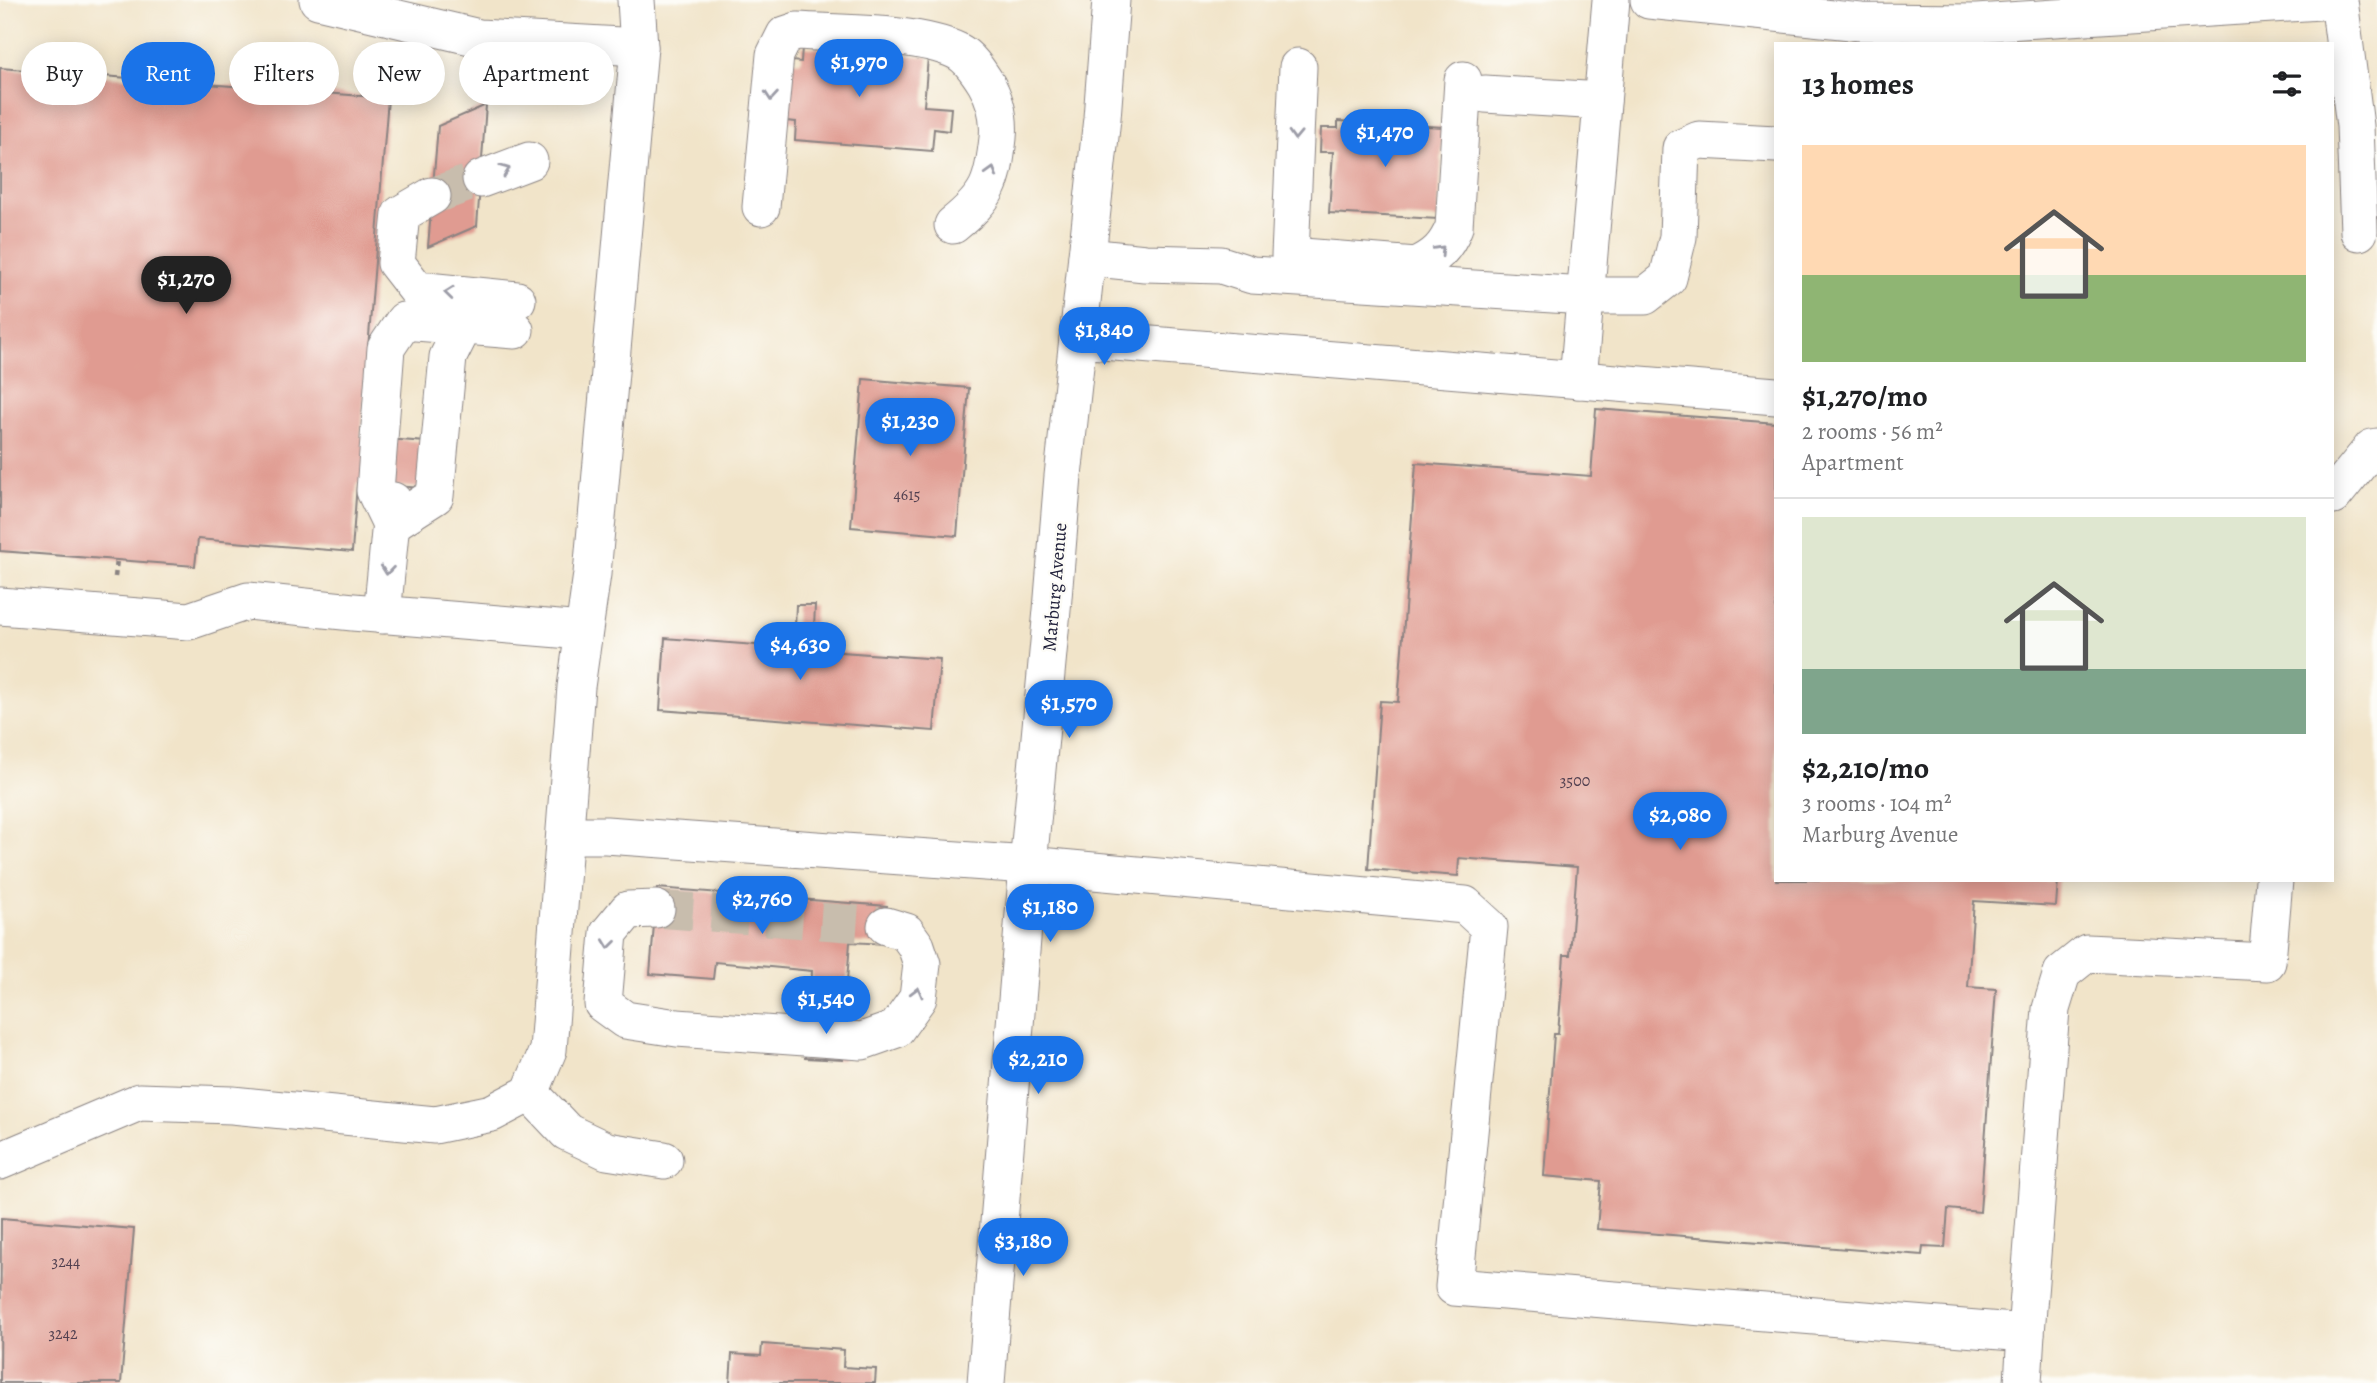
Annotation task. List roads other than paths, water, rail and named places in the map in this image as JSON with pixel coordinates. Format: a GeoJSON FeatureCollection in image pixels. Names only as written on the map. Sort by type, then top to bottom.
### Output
{"type":"FeatureCollection","features":[{"type":"Feature","properties":{"kind":"street"},"geometry":{"type":"LineString","coordinates":[[318,0],[480,38],[639,47]]}},
{"type":"Feature","properties":{"kind":"street"},"geometry":{"type":"LineString","coordinates":[[0,1161],[139,1102],[232,1105],[435,1125],[492,1113],[530,1093],[548,1050],[583,631],[592,574],[639,47],[636,0]]}},
{"type":"Feature","properties":{"kind":"street","name":"Marburg Avenue"},"geometry":{"type":"LineString","coordinates":[[986,1383],[1063,477],[1102,118],[1111,0]]}},
{"type":"Feature","properties":{"kind":"street"},"geometry":{"type":"LineString","coordinates":[[1578,380],[1611,0]]}},
{"type":"Feature","properties":{"kind":"street"},"geometry":{"type":"LineString","coordinates":[[1648,0],[1862,22],[1976,23],[2337,0],[2355,126],[2359,232]]}},
{"type":"Feature","properties":{"kind":"street"},"geometry":{"type":"LineString","coordinates":[[761,207],[775,55],[785,35],[797,31],[926,40],[959,51],[977,68],[995,98],[999,126],[994,174],[977,206],[953,225]]}},
{"type":"Feature","properties":{"kind":"street"},"geometry":{"type":"LineString","coordinates":[[1298,67],[1290,256],[1416,266],[1433,258],[1448,243],[1454,227],[1474,87],[1602,101]]}},
{"type":"Feature","properties":{"kind":"street"},"geometry":{"type":"LineString","coordinates":[[1087,257],[1144,263],[1221,265],[1252,275],[1585,296],[1645,296],[1668,278],[1678,237],[1681,148],[1699,140],[1774,144]]}},
{"type":"Feature","properties":{"kind":"street"},"geometry":{"type":"LineString","coordinates":[[481,179],[529,161]]}},
{"type":"Feature","properties":{"kind":"street"},"geometry":{"type":"LineString","coordinates":[[382,615],[406,349],[440,325],[516,315],[417,290],[396,263],[401,214],[432,196]]}},
{"type":"Feature","properties":{"kind":"street"},"geometry":{"type":"LineString","coordinates":[[1078,339],[1774,396]]}},
{"type":"Feature","properties":{"kind":"street"},"geometry":{"type":"LineString","coordinates":[[2334,495],[2372,448],[2377,447]]}},
{"type":"Feature","properties":{"kind":"street"},"geometry":{"type":"LineString","coordinates":[[0,606],[189,621],[248,601],[583,631]]}},
{"type":"Feature","properties":{"kind":"street"},"geometry":{"type":"LineString","coordinates":[[566,835],[606,835],[1028,865],[1465,905],[1489,927],[1454,1287],[2026,1333]]}},
{"type":"Feature","properties":{"kind":"street"},"geometry":{"type":"LineString","coordinates":[[2023,1383],[2051,1009],[2062,973],[2087,953],[2267,962],[2274,882]]}},
{"type":"Feature","properties":{"kind":"street"},"geometry":{"type":"LineString","coordinates":[[656,909],[628,910],[610,933],[603,1004],[625,1020],[677,1028],[862,1041],[896,1029],[918,998],[922,964],[916,946],[906,932],[886,926]]}},
{"type":"Feature","properties":{"kind":"street"},"geometry":{"type":"LineString","coordinates":[[530,1093],[567,1132],[607,1151],[664,1160]]}},
{"type":"Feature","properties":{"kind":"tunnel"},"geometry":{"type":"LineString","coordinates":[[432,196],[481,179]]}},
{"type":"Feature","properties":{"kind":"tunnel"},"geometry":{"type":"LineString","coordinates":[[656,909],[886,926]]}}]}
